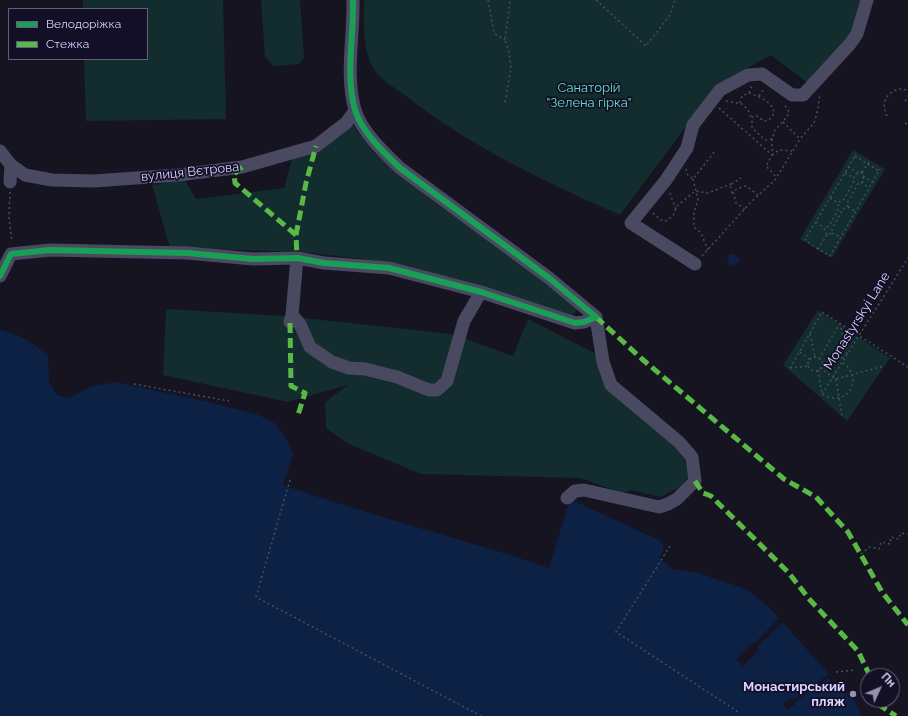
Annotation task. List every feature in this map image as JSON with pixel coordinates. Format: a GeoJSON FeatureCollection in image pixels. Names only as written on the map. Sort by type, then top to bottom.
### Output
{"type":"FeatureCollection","features":[{"type":"Feature","properties":{"kind":"street"},"geometry":{"type":"LineString","coordinates":[[353,0],[354,22],[350,77],[355,111],[378,147],[400,168],[550,278],[596,317],[603,362],[610,385],[679,442],[692,457],[695,481],[677,499],[668,504],[658,507],[584,490],[575,491],[567,498]]}},
{"type":"Feature","properties":{"kind":"street"},"geometry":{"type":"LineString","coordinates":[[695,264],[631,223],[662,184],[686,148],[693,125],[720,90],[748,75],[755,74],[768,76],[792,95],[803,95],[850,44],[857,34],[867,0]]}},
{"type":"Feature","properties":{"kind":"street","name":"вулиця Вєтрова"},"geometry":{"type":"LineString","coordinates":[[0,151],[11,165],[25,175],[52,180],[94,181],[178,175],[242,167],[316,146],[346,123],[355,111]]}},
{"type":"Feature","properties":{"kind":"street"},"geometry":{"type":"LineString","coordinates":[[10,182],[11,165]]}},
{"type":"Feature","properties":{"kind":"street"},"geometry":{"type":"LineString","coordinates":[[0,276],[11,254],[50,250],[187,253],[253,259],[297,258],[324,263],[389,268],[481,292],[575,323],[584,322],[596,317]]}},
{"type":"Feature","properties":{"kind":"street"},"geometry":{"type":"LineString","coordinates":[[297,258],[291,319],[300,324],[310,347],[332,362],[349,368],[365,368],[397,377],[428,390],[437,390],[446,381],[464,321],[481,292]]}},
{"type":"Feature","properties":{"kind":"path"},"geometry":{"type":"LineString","coordinates":[[488,0],[494,33],[505,40]]}},
{"type":"Feature","properties":{"kind":"path"},"geometry":{"type":"LineString","coordinates":[[505,102],[511,68],[509,52],[505,40],[510,0]]}},
{"type":"Feature","properties":{"kind":"path"},"geometry":{"type":"LineString","coordinates":[[596,0],[646,46],[670,15],[675,0]]}},
{"type":"Feature","properties":{"kind":"path"},"geometry":{"type":"LineString","coordinates":[[759,96],[765,87]]}},
{"type":"Feature","properties":{"kind":"path"},"geometry":{"type":"LineString","coordinates":[[887,116],[884,103],[886,97],[898,89],[908,90]]}},
{"type":"Feature","properties":{"kind":"path"},"geometry":{"type":"LineString","coordinates":[[695,264],[776,177],[800,139],[816,118],[821,90]]}},
{"type":"Feature","properties":{"kind":"path"},"geometry":{"type":"LineString","coordinates":[[740,103],[742,96],[747,93],[759,96],[773,108],[774,114],[767,121],[757,116],[752,117],[752,119]]}},
{"type":"Feature","properties":{"kind":"path"},"geometry":{"type":"LineString","coordinates":[[904,101],[908,96]]}},
{"type":"Feature","properties":{"kind":"path"},"geometry":{"type":"LineString","coordinates":[[712,100],[740,103],[746,108],[752,119],[751,126],[757,134],[765,140],[772,138]]}},
{"type":"Feature","properties":{"kind":"path"},"geometry":{"type":"LineString","coordinates":[[712,100],[772,154]]}},
{"type":"Feature","properties":{"kind":"path"},"geometry":{"type":"LineString","coordinates":[[776,177],[766,166],[772,154],[772,138],[775,130],[783,122],[789,112],[781,101]]}},
{"type":"Feature","properties":{"kind":"path"},"geometry":{"type":"LineString","coordinates":[[783,122],[800,139]]}},
{"type":"Feature","properties":{"kind":"path"},"geometry":{"type":"LineString","coordinates":[[772,154],[779,150],[793,151]]}},
{"type":"Feature","properties":{"kind":"path"},"geometry":{"type":"LineString","coordinates":[[692,179],[715,151]]}},
{"type":"Feature","properties":{"kind":"path"},"geometry":{"type":"LineString","coordinates":[[856,155],[867,164],[880,170],[830,256],[805,240],[856,155]]}},
{"type":"Feature","properties":{"kind":"path"},"geometry":{"type":"LineString","coordinates":[[678,160],[692,179],[698,200],[694,212],[694,227],[701,233],[708,250]]}},
{"type":"Feature","properties":{"kind":"path"},"geometry":{"type":"LineString","coordinates":[[838,202],[843,200],[854,181],[854,175],[862,172],[869,162]]}},
{"type":"Feature","properties":{"kind":"path"},"geometry":{"type":"LineString","coordinates":[[848,167],[859,173]]}},
{"type":"Feature","properties":{"kind":"path"},"geometry":{"type":"LineString","coordinates":[[848,207],[847,203],[858,184],[864,181],[862,172]]}},
{"type":"Feature","properties":{"kind":"path"},"geometry":{"type":"LineString","coordinates":[[845,173],[854,178]]}},
{"type":"Feature","properties":{"kind":"path"},"geometry":{"type":"LineString","coordinates":[[863,176],[873,182]]}},
{"type":"Feature","properties":{"kind":"path"},"geometry":{"type":"LineString","coordinates":[[650,200],[650,210],[663,221],[670,219],[677,206],[695,191],[708,193],[731,184],[741,178]]}},
{"type":"Feature","properties":{"kind":"path"},"geometry":{"type":"LineString","coordinates":[[10,182],[9,217],[13,246],[11,254]]}},
{"type":"Feature","properties":{"kind":"path"},"geometry":{"type":"LineString","coordinates":[[861,182],[869,188]]}},
{"type":"Feature","properties":{"kind":"path"},"geometry":{"type":"LineString","coordinates":[[662,184],[672,195],[676,210]]}},
{"type":"Feature","properties":{"kind":"path"},"geometry":{"type":"LineString","coordinates":[[731,184],[730,188],[736,203],[745,209]]}},
{"type":"Feature","properties":{"kind":"path"},"geometry":{"type":"LineString","coordinates":[[732,194],[738,188],[746,186],[758,195]]}},
{"type":"Feature","properties":{"kind":"path"},"geometry":{"type":"LineString","coordinates":[[830,198],[838,202]]}},
{"type":"Feature","properties":{"kind":"path"},"geometry":{"type":"LineString","coordinates":[[824,228],[829,226],[839,208],[838,202]]}},
{"type":"Feature","properties":{"kind":"path"},"geometry":{"type":"LineString","coordinates":[[848,207],[855,211]]}},
{"type":"Feature","properties":{"kind":"path"},"geometry":{"type":"LineString","coordinates":[[832,233],[832,229],[844,209],[848,207]]}},
{"type":"Feature","properties":{"kind":"path"},"geometry":{"type":"LineString","coordinates":[[816,222],[824,228],[827,235]]}},
{"type":"Feature","properties":{"kind":"path"},"geometry":{"type":"LineString","coordinates":[[818,249],[827,235],[832,233],[841,237]]}},
{"type":"Feature","properties":{"kind":"path"},"geometry":{"type":"LineString","coordinates":[[818,370],[813,370],[809,366],[790,368],[822,312],[908,367]]}},
{"type":"Feature","properties":{"kind":"path"},"geometry":{"type":"LineString","coordinates":[[840,323],[847,354]]}},
{"type":"Feature","properties":{"kind":"path"},"geometry":{"type":"LineString","coordinates":[[819,359],[840,323]]}},
{"type":"Feature","properties":{"kind":"path"},"geometry":{"type":"LineString","coordinates":[[810,333],[815,357]]}},
{"type":"Feature","properties":{"kind":"path"},"geometry":{"type":"LineString","coordinates":[[800,352],[810,360]]}},
{"type":"Feature","properties":{"kind":"path"},"geometry":{"type":"LineString","coordinates":[[815,357],[822,363]]}},
{"type":"Feature","properties":{"kind":"path"},"geometry":{"type":"LineString","coordinates":[[809,366],[810,360],[815,357]]}},
{"type":"Feature","properties":{"kind":"path"},"geometry":{"type":"LineString","coordinates":[[822,363],[845,357]]}},
{"type":"Feature","properties":{"kind":"path"},"geometry":{"type":"LineString","coordinates":[[818,370],[822,394],[827,397],[839,398],[846,394],[853,383],[852,374],[848,365],[842,362]]}},
{"type":"Feature","properties":{"kind":"path"},"geometry":{"type":"LineString","coordinates":[[818,370],[822,363]]}},
{"type":"Feature","properties":{"kind":"path"},"geometry":{"type":"LineString","coordinates":[[836,379],[884,366]]}},
{"type":"Feature","properties":{"kind":"path"},"geometry":{"type":"LineString","coordinates":[[820,368],[836,379],[842,416]]}},
{"type":"Feature","properties":{"kind":"path"},"geometry":{"type":"LineString","coordinates":[[134,384],[229,401]]}},
{"type":"Feature","properties":{"kind":"path"},"geometry":{"type":"LineString","coordinates":[[290,480],[256,598],[481,716]]}},
{"type":"Feature","properties":{"kind":"path"},"geometry":{"type":"LineString","coordinates":[[861,554],[870,547],[879,549],[881,542],[890,544],[891,537],[899,539],[901,533],[908,534]]}},
{"type":"Feature","properties":{"kind":"path"},"geometry":{"type":"LineString","coordinates":[[670,546],[616,632],[740,713]]}},
{"type":"Feature","properties":{"kind":"path"},"geometry":{"type":"LineString","coordinates":[[836,672],[855,670]]}},
{"type":"Feature","properties":{"kind":"green space"},"geometry":{"type":"Polygon","coordinates":[[[83,0],[223,0],[226,119],[86,121],[84,60],[148,60],[148,8],[83,8],[83,0]]]}},
{"type":"Feature","properties":{"kind":"green space"},"geometry":{"type":"Polygon","coordinates":[[[261,0],[300,0],[304,57],[299,64],[274,66],[265,57],[261,0]]]}},
{"type":"Feature","properties":{"kind":"green space","name":"Санаторій \"Зелена гірка\""},"geometry":{"type":"Polygon","coordinates":[[[364,0],[861,0],[850,36],[808,83],[771,55],[717,85],[620,215],[564,190],[482,147],[431,114],[384,80],[374,69],[367,53],[364,35],[364,0]]]}},
{"type":"Feature","properties":{"kind":"green space"},"geometry":{"type":"Polygon","coordinates":[[[352,124],[372,151],[434,202],[558,288],[579,308],[572,316],[391,262],[301,252],[170,248],[152,185],[185,180],[196,199],[284,188],[292,159],[352,124]]]}},
{"type":"Feature","properties":{"kind":"green space"},"geometry":{"type":"Polygon","coordinates":[[[853,150],[885,169],[832,258],[800,239],[853,150]]]}},
{"type":"Feature","properties":{"kind":"green space"},"geometry":{"type":"Polygon","coordinates":[[[166,309],[285,316],[452,334],[513,356],[528,319],[596,354],[605,384],[668,436],[684,456],[689,475],[682,486],[660,497],[631,490],[623,493],[580,478],[421,474],[347,443],[326,428],[325,402],[348,385],[288,402],[163,375],[166,309]]]}},
{"type":"Feature","properties":{"kind":"green space"},"geometry":{"type":"Polygon","coordinates":[[[818,310],[890,358],[847,421],[783,365],[818,310]]]}},
{"type":"Feature","properties":{"kind":"water"},"geometry":{"type":"Polygon","coordinates":[[[729,254],[733,254],[740,259],[738,263],[730,266],[727,257],[729,254]]]}},
{"type":"Feature","properties":{"kind":"water"},"geometry":{"type":"Polygon","coordinates":[[[0,330],[14,334],[26,340],[48,356],[49,381],[57,395],[70,398],[90,387],[115,382],[208,402],[259,415],[276,424],[286,438],[293,454],[283,485],[349,507],[549,568],[570,499],[661,541],[664,549],[659,558],[673,569],[698,573],[746,589],[768,606],[827,672],[832,685],[837,690],[848,695],[854,700],[861,716],[0,716],[0,330]]]}},
{"type":"Feature","properties":{"kind":"pier"},"geometry":{"type":"Polygon","coordinates":[[[780,617],[784,621],[757,647],[759,650],[743,666],[736,659],[752,643],[754,644],[780,617]]]}},
{"type":"Feature","properties":{"kind":"pier"},"geometry":{"type":"Polygon","coordinates":[[[830,673],[831,676],[795,702],[796,704],[788,710],[783,704],[792,698],[794,700],[830,673]]]}},
{"type":"Feature","properties":{"kind":"marked path"},"geometry":{"type":"LineString","coordinates":[[296,235],[306,183],[316,146]]}},
{"type":"Feature","properties":{"kind":"marked path"},"geometry":{"type":"LineString","coordinates":[[242,167],[234,174],[235,183],[296,235],[297,258]]}},
{"type":"Feature","properties":{"kind":"marked path"},"geometry":{"type":"LineString","coordinates":[[596,317],[642,359],[784,479],[816,497],[848,532],[882,592],[908,625]]}},
{"type":"Feature","properties":{"kind":"marked path"},"geometry":{"type":"LineString","coordinates":[[290,323],[291,386],[305,393],[298,415]]}},
{"type":"Feature","properties":{"kind":"marked path"},"geometry":{"type":"LineString","coordinates":[[695,481],[703,493],[711,496],[788,572],[810,600],[858,651],[866,668]]}},
{"type":"Feature","properties":{"kind":"marked path"},"geometry":{"type":"LineString","coordinates":[[884,708],[896,716]]}},
{"type":"Feature","properties":{"kind":"cycle path"},"geometry":{"type":"LineString","coordinates":[[0,276],[11,254],[50,250],[187,253],[253,259],[297,258],[324,263],[389,268],[481,292],[575,323],[584,322],[596,317],[549,278],[400,168],[368,134],[358,118],[352,97],[350,69],[353,0]]}},
{"type":"Feature","properties":{"kind":"place","name":"Монастирський пляж"},"geometry":{"type":"Point","coordinates":[853,694]}}]}
